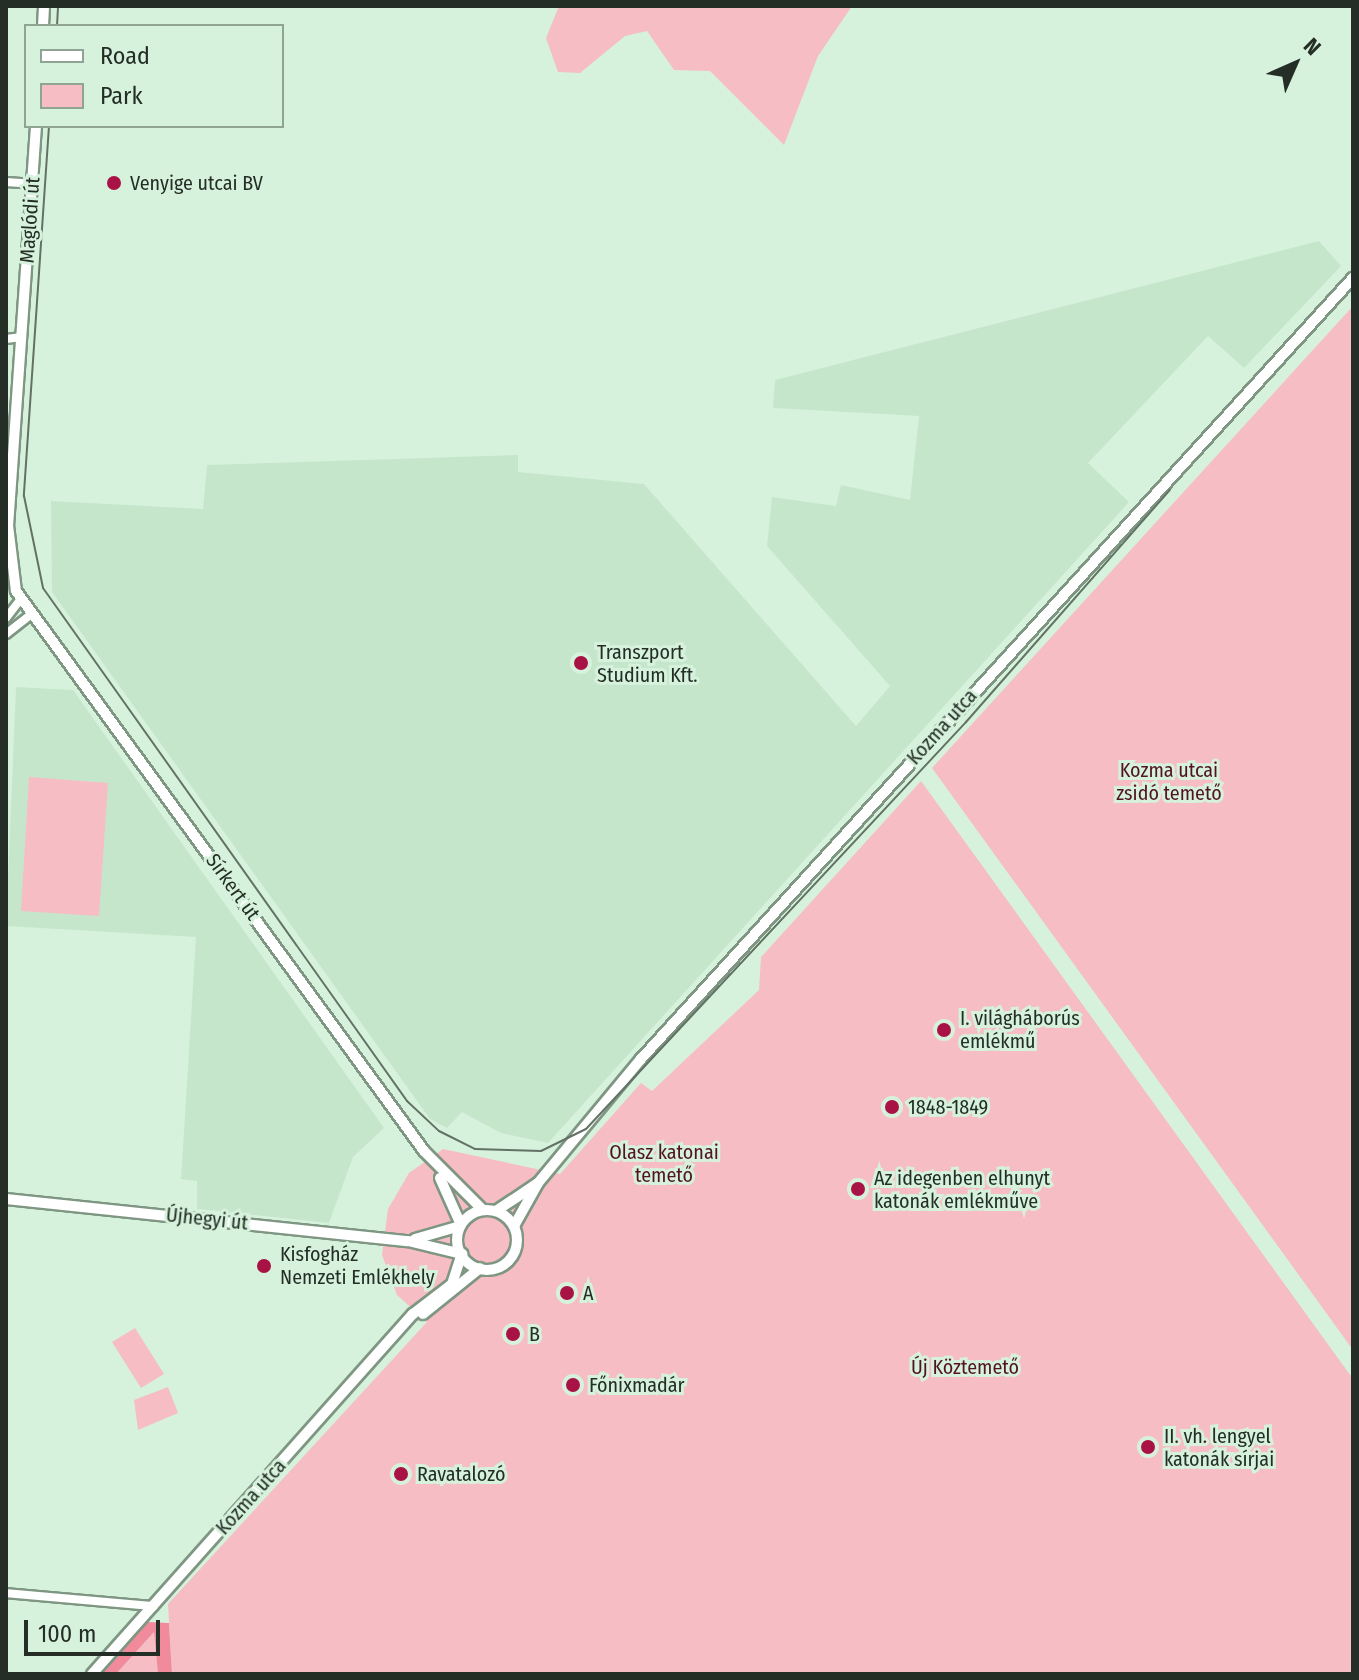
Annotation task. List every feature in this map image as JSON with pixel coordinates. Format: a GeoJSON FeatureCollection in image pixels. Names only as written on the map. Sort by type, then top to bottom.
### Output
{"type":"FeatureCollection","features":[{"type":"Feature","properties":{"kind":"street","name":"Maglódi út"},"geometry":{"type":"LineString","coordinates":[[29,616],[20,600],[8,525],[36,128]]}},
{"type":"Feature","properties":{"kind":"street"},"geometry":{"type":"LineString","coordinates":[[6,182],[32,184]]}},
{"type":"Feature","properties":{"kind":"street","name":"Kozma utca"},"geometry":{"type":"LineString","coordinates":[[410,1320],[448,1300],[480,1268],[510,1259],[514,1226],[538,1183],[641,1059],[1352,281]]}},
{"type":"Feature","properties":{"kind":"street"},"geometry":{"type":"LineString","coordinates":[[6,339],[22,337]]}},
{"type":"Feature","properties":{"kind":"street"},"geometry":{"type":"LineString","coordinates":[[6,618],[20,600]]}},
{"type":"Feature","properties":{"kind":"street"},"geometry":{"type":"LineString","coordinates":[[6,634],[29,616]]}},
{"type":"Feature","properties":{"kind":"street","name":"Sírkert út"},"geometry":{"type":"LineString","coordinates":[[29,616],[432,1162],[483,1210]]}},
{"type":"Feature","properties":{"kind":"street","name":"Sírkert út"},"geometry":{"type":"LineString","coordinates":[[432,1162],[461,1225]]}},
{"type":"Feature","properties":{"kind":"street","name":"Kozma utca"},"geometry":{"type":"LineString","coordinates":[[496,1211],[538,1183]]}},
{"type":"Feature","properties":{"kind":"street","name":"Újhegyi út"},"geometry":{"type":"LineString","coordinates":[[6,1199],[408,1241],[462,1254]]}},
{"type":"Feature","properties":{"kind":"street"},"geometry":{"type":"LineString","coordinates":[[461,1225],[483,1210],[496,1211],[514,1226]]}},
{"type":"Feature","properties":{"kind":"street","name":"Kozma utca"},"geometry":{"type":"LineString","coordinates":[[92,1674],[410,1320],[452,1284],[462,1254],[461,1225]]}},
{"type":"Feature","properties":{"kind":"street","name":"Újhegyi út"},"geometry":{"type":"LineString","coordinates":[[408,1241],[461,1225]]}},
{"type":"Feature","properties":{"kind":"street"},"geometry":{"type":"LineString","coordinates":[[462,1254],[480,1268]]}},
{"type":"Feature","properties":{"kind":"street"},"geometry":{"type":"LineString","coordinates":[[6,1593],[153,1606]]}},
{"type":"Feature","properties":{"kind":"shaded area"},"geometry":{"type":"Polygon","coordinates":[[[1319,241],[1341,266],[1244,368],[1208,336],[1088,463],[1129,502],[548,1143],[501,1133],[462,1112],[447,1128],[430,1119],[52,592],[51,501],[203,509],[207,465],[518,455],[518,472],[644,484],[856,726],[890,686],[767,546],[772,497],[836,506],[841,485],[910,500],[919,416],[773,408],[775,380],[1319,241]]]}},
{"type":"Feature","properties":{"kind":"shaded area"},"geometry":{"type":"Polygon","coordinates":[[[16,687],[73,690],[384,1128],[353,1157],[329,1223],[197,1209],[197,1181],[181,1179],[196,937],[6,926],[16,687]]]}},
{"type":"Feature","properties":{"kind":"shaded area"},"geometry":{"type":"Polygon","coordinates":[[[148,1622],[169,1623],[172,1674],[158,1674],[154,1632],[116,1674],[101,1674],[148,1622]]]}},
{"type":"Feature","properties":{"kind":"green space"},"geometry":{"type":"Polygon","coordinates":[[[559,6],[852,6],[818,56],[784,145],[710,71],[674,70],[647,31],[625,36],[580,73],[558,72],[546,38],[559,6]]]}},
{"type":"Feature","properties":{"kind":"green space","name":"Kozma utcai zsidó temető"},"geometry":{"type":"Polygon","coordinates":[[[1353,306],[1353,1350],[932,768],[1353,306]]]}},
{"type":"Feature","properties":{"kind":"green space"},"geometry":{"type":"Polygon","coordinates":[[[29,777],[108,783],[99,916],[21,911],[29,777]]]}},
{"type":"Feature","properties":{"kind":"green space","name":"Új Köztemető"},"geometry":{"type":"Polygon","coordinates":[[[921,781],[1353,1379],[1353,1674],[172,1674],[168,1604],[427,1322],[397,1295],[382,1255],[388,1209],[409,1173],[443,1149],[560,1174],[641,1083],[652,1091],[759,990],[761,957],[921,781]]]}},
{"type":"Feature","properties":{"kind":"green space"},"geometry":{"type":"Polygon","coordinates":[[[135,1328],[164,1374],[141,1388],[112,1342],[135,1328]]]}},
{"type":"Feature","properties":{"kind":"green space"},"geometry":{"type":"Polygon","coordinates":[[[168,1387],[178,1413],[138,1430],[134,1400],[168,1387]]]}},
{"type":"Feature","properties":{"kind":"green space"},"geometry":{"type":"Polygon","coordinates":[[[154,1632],[158,1674],[116,1674],[154,1632]]]}},
{"type":"Feature","properties":{"kind":"tram line"},"geometry":{"type":"LineString","coordinates":[[57,24],[58,6]]}},
{"type":"Feature","properties":{"kind":"tram line"},"geometry":{"type":"LineString","coordinates":[[49,128],[24,496],[43,588],[407,1101],[439,1131],[475,1149],[541,1151],[586,1129],[966,722],[1170,490]]}},
{"type":"Feature","properties":{"kind":"place","name":"Venyige utcai BV"},"geometry":{"type":"Point","coordinates":[114,183]}},
{"type":"Feature","properties":{"kind":"place","name":"Transzport Studium Kft."},"geometry":{"type":"Point","coordinates":[581,663]}},
{"type":"Feature","properties":{"kind":"place","name":"I. világháborús emlékmű"},"geometry":{"type":"Point","coordinates":[944,1030]}},
{"type":"Feature","properties":{"kind":"place","name":"1848-1849"},"geometry":{"type":"Point","coordinates":[892,1107]}},
{"type":"Feature","properties":{"kind":"place","name":"Az idegenben elhunyt katonák emlékműve"},"geometry":{"type":"Point","coordinates":[858,1189]}},
{"type":"Feature","properties":{"kind":"place","name":"Kisfogház Nemzeti Emlékhely"},"geometry":{"type":"Point","coordinates":[264,1266]}},
{"type":"Feature","properties":{"kind":"place","name":"A"},"geometry":{"type":"Point","coordinates":[567,1293]}},
{"type":"Feature","properties":{"kind":"place","name":"B"},"geometry":{"type":"Point","coordinates":[513,1334]}},
{"type":"Feature","properties":{"kind":"place","name":"Főnixmadár"},"geometry":{"type":"Point","coordinates":[573,1385]}},
{"type":"Feature","properties":{"kind":"place","name":"II. vh. lengyel katonák sírjai"},"geometry":{"type":"Point","coordinates":[1148,1447]}},
{"type":"Feature","properties":{"kind":"place","name":"Ravatalozó"},"geometry":{"type":"Point","coordinates":[401,1474]}},
{"type":"Feature","properties":{"kind":"park label","name":"Olasz katonai temető"},"geometry":{"type":"Point","coordinates":[664,1164]}}]}
